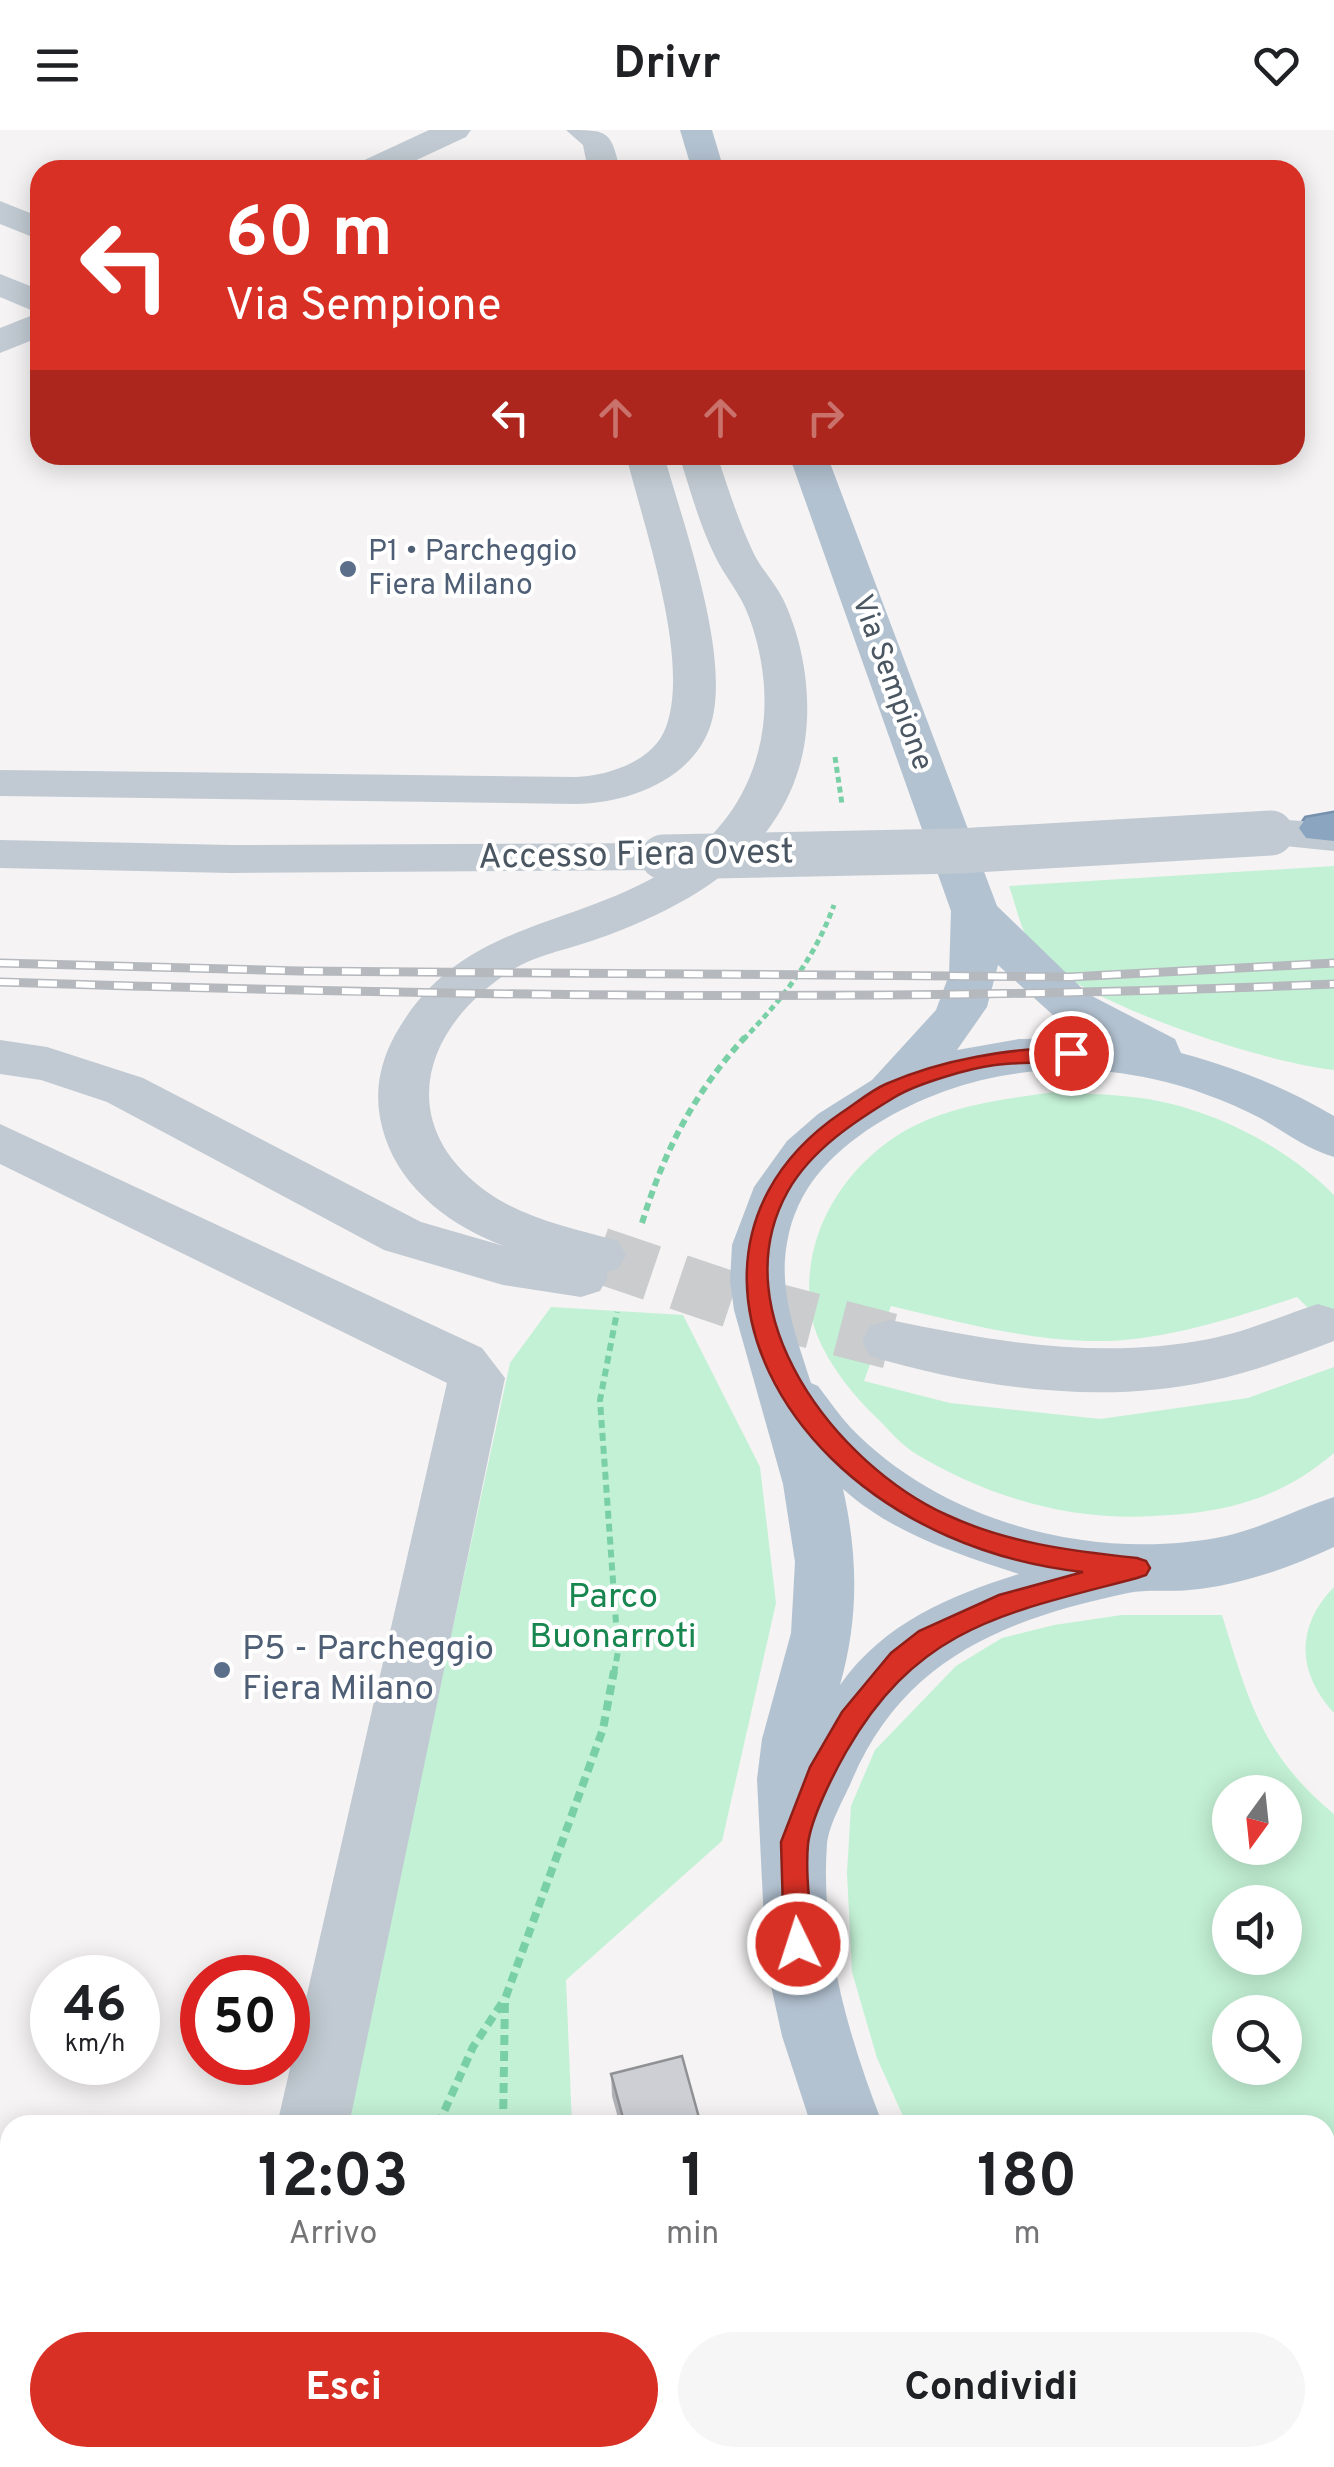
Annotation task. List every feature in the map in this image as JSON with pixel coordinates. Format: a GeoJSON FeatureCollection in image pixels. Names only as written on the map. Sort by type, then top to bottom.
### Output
{"type":"FeatureCollection","features":[{"type":"Feature","properties":{"kind":"main road"},"geometry":{"type":"LineString","coordinates":[[696,130],[705,160]]}},
{"type":"Feature","properties":{"kind":"main road","name":"Via Sempione"},"geometry":{"type":"LineString","coordinates":[[812,465],[976,911],[1010,950],[1071,1005],[1211,1077]]}},
{"type":"Feature","properties":{"kind":"main road","name":"Via Sempione"},"geometry":{"type":"LineString","coordinates":[[891,1090],[951,1023],[965,999],[973,977],[976,911]]}},
{"type":"Feature","properties":{"kind":"main road","name":"Via Sempione"},"geometry":{"type":"LineString","coordinates":[[891,1090],[948,1069],[1024,1055],[1110,1055],[1211,1077],[1334,1094]]}},
{"type":"Feature","properties":{"kind":"main road"},"geometry":{"type":"LineString","coordinates":[[1211,1077],[1272,1102],[1334,1139]]}},
{"type":"Feature","properties":{"kind":"main road"},"geometry":{"type":"LineString","coordinates":[[843,2115],[823,2062],[802,1979],[789,1764],[818,1649],[826,1596],[825,1537],[818,1495],[757,1292],[756,1264],[770,1206],[796,1163],[822,1137],[891,1090]]}},
{"type":"Feature","properties":{"kind":"main road"},"geometry":{"type":"LineString","coordinates":[[779,1369],[806,1414],[839,1451],[885,1489],[936,1521],[1000,1546],[1060,1560],[1137,1568]]}},
{"type":"Feature","properties":{"kind":"main road"},"geometry":{"type":"LineString","coordinates":[[794,1842],[824,1767],[851,1720],[900,1660],[928,1638],[978,1614],[1137,1568],[1258,1552],[1325,1527]]}},
{"type":"Feature","properties":{"kind":"street"},"geometry":{"type":"LineString","coordinates":[[391,160],[455,130]]}},
{"type":"Feature","properties":{"kind":"street"},"geometry":{"type":"LineString","coordinates":[[558,130],[570,141],[574,160]]}},
{"type":"Feature","properties":{"kind":"street"},"geometry":{"type":"LineString","coordinates":[[582,130],[598,142],[602,160]]}},
{"type":"Feature","properties":{"kind":"street"},"geometry":{"type":"LineString","coordinates":[[0,212],[30,226]]}},
{"type":"Feature","properties":{"kind":"street"},"geometry":{"type":"LineString","coordinates":[[0,284],[30,298]]}},
{"type":"Feature","properties":{"kind":"street"},"geometry":{"type":"LineString","coordinates":[[0,342],[30,328]]}},
{"type":"Feature","properties":{"kind":"street"},"geometry":{"type":"LineString","coordinates":[[0,783],[596,789],[632,780],[680,742],[690,723],[694,701],[694,669],[684,618],[647,465]]}},
{"type":"Feature","properties":{"kind":"street"},"geometry":{"type":"LineString","coordinates":[[612,1268],[500,1223],[460,1200],[423,1164],[410,1140],[400,1092],[404,1068],[423,1028],[438,1006],[473,975],[514,949],[616,916],[674,886],[728,848],[760,808],[780,750],[783,684],[777,648],[761,598],[736,560],[721,526],[701,465]]}},
{"type":"Feature","properties":{"kind":"street"},"geometry":{"type":"LineString","coordinates":[[0,829],[518,858]]}},
{"type":"Feature","properties":{"kind":"street","name":"Accesso Fiera Ovest"},"geometry":{"type":"LineString","coordinates":[[0,854],[231,860],[958,852],[1331,829]]}},
{"type":"Feature","properties":{"kind":"street"},"geometry":{"type":"LineString","coordinates":[[0,1056],[47,1064],[125,1090],[402,1236],[504,1266],[612,1268]]}},
{"type":"Feature","properties":{"kind":"street"},"geometry":{"type":"LineString","coordinates":[[0,1142],[462,1363],[477,1378],[315,2115]]}},
{"type":"Feature","properties":{"kind":"street"},"geometry":{"type":"LineString","coordinates":[[890,1341],[1032,1368],[1098,1373],[1164,1370],[1216,1360],[1271,1346],[1318,1325]]}},
{"type":"Feature","properties":{"kind":"path"},"geometry":{"type":"LineString","coordinates":[[832,744],[842,808]]}},
{"type":"Feature","properties":{"kind":"path"},"geometry":{"type":"LineString","coordinates":[[443,2115],[473,2048],[505,2000],[603,1729],[618,1650],[600,1400],[612,1268],[677,1128],[710,1077],[793,990],[824,938],[835,902]]}},
{"type":"Feature","properties":{"kind":"path"},"geometry":{"type":"LineString","coordinates":[[503,2115],[505,2000]]}},
{"type":"Feature","properties":{"kind":"green space"},"geometry":{"type":"Polygon","coordinates":[[[1334,866],[1334,1070],[1221,1043],[1090,991],[1057,971],[1030,945],[1009,886],[1334,866]]]}},
{"type":"Feature","properties":{"kind":"green space"},"geometry":{"type":"Polygon","coordinates":[[[1054,1092],[1141,1098],[1194,1110],[1269,1145],[1314,1177],[1334,1195],[1334,1334],[1297,1297],[1194,1328],[1114,1341],[1062,1340],[1013,1333],[891,1306],[864,1381],[950,1403],[1100,1419],[1248,1398],[1334,1367],[1334,1453],[1313,1469],[1271,1493],[1204,1512],[1122,1517],[1060,1510],[1000,1494],[916,1454],[867,1409],[838,1372],[816,1331],[809,1291],[817,1239],[839,1192],[874,1153],[913,1126],[972,1106],[1054,1092]]]}},
{"type":"Feature","properties":{"kind":"green space","name":"Parco Buonarroti"},"geometry":{"type":"Polygon","coordinates":[[[551,1307],[683,1315],[760,1467],[776,1603],[722,1841],[566,1980],[572,2115],[347,2115],[510,1363],[551,1307]]]}},
{"type":"Feature","properties":{"kind":"green space"},"geometry":{"type":"Polygon","coordinates":[[[1334,1587],[1334,1713],[1313,1682],[1306,1650],[1312,1618],[1334,1587]]]}},
{"type":"Feature","properties":{"kind":"green space"},"geometry":{"type":"Polygon","coordinates":[[[1122,1615],[1222,1615],[1261,1725],[1295,1775],[1212,1775],[1212,1865],[1302,1865],[1302,1783],[1334,1814],[1334,2115],[903,2115],[877,2058],[852,1972],[847,1873],[851,1806],[875,1750],[956,1666],[1002,1638],[1054,1625],[1122,1615]]]}},
{"type":"Feature","properties":{"kind":"building"},"geometry":{"type":"Polygon","coordinates":[[[682,2056],[698,2115],[622,2115],[611,2074],[682,2056]]]}},
{"type":"Feature","properties":{"kind":"tunnel"},"geometry":{"type":"LineString","coordinates":[[599,1255],[732,1300],[890,1341]]}},
{"type":"Feature","properties":{"kind":"railway"},"geometry":{"type":"LineString","coordinates":[[0,963],[299,971],[1070,977],[1334,963]]}},
{"type":"Feature","properties":{"kind":"railway"},"geometry":{"type":"LineString","coordinates":[[0,982],[667,995],[1001,994],[1334,984]]}},
{"type":"Feature","properties":{"kind":"place","name":"P1 • Parcheggio Fiera Milano"},"geometry":{"type":"Point","coordinates":[348,569]}},
{"type":"Feature","properties":{"kind":"place","name":"P5 - Parcheggio Fiera Milano"},"geometry":{"type":"Point","coordinates":[222,1670]}},
{"type":"Feature","properties":{"kind":"route"},"geometry":{"type":"LineString","coordinates":[[798,1944],[794,1842],[824,1767],[851,1720],[900,1660],[928,1638],[963,1620],[1008,1603],[1137,1568],[1060,1560],[1000,1546],[936,1521],[885,1489],[839,1451],[792,1392],[765,1331],[756,1264],[764,1222],[777,1191],[796,1163],[853,1113],[891,1090],[991,1058],[1071,1053]]}}]}
